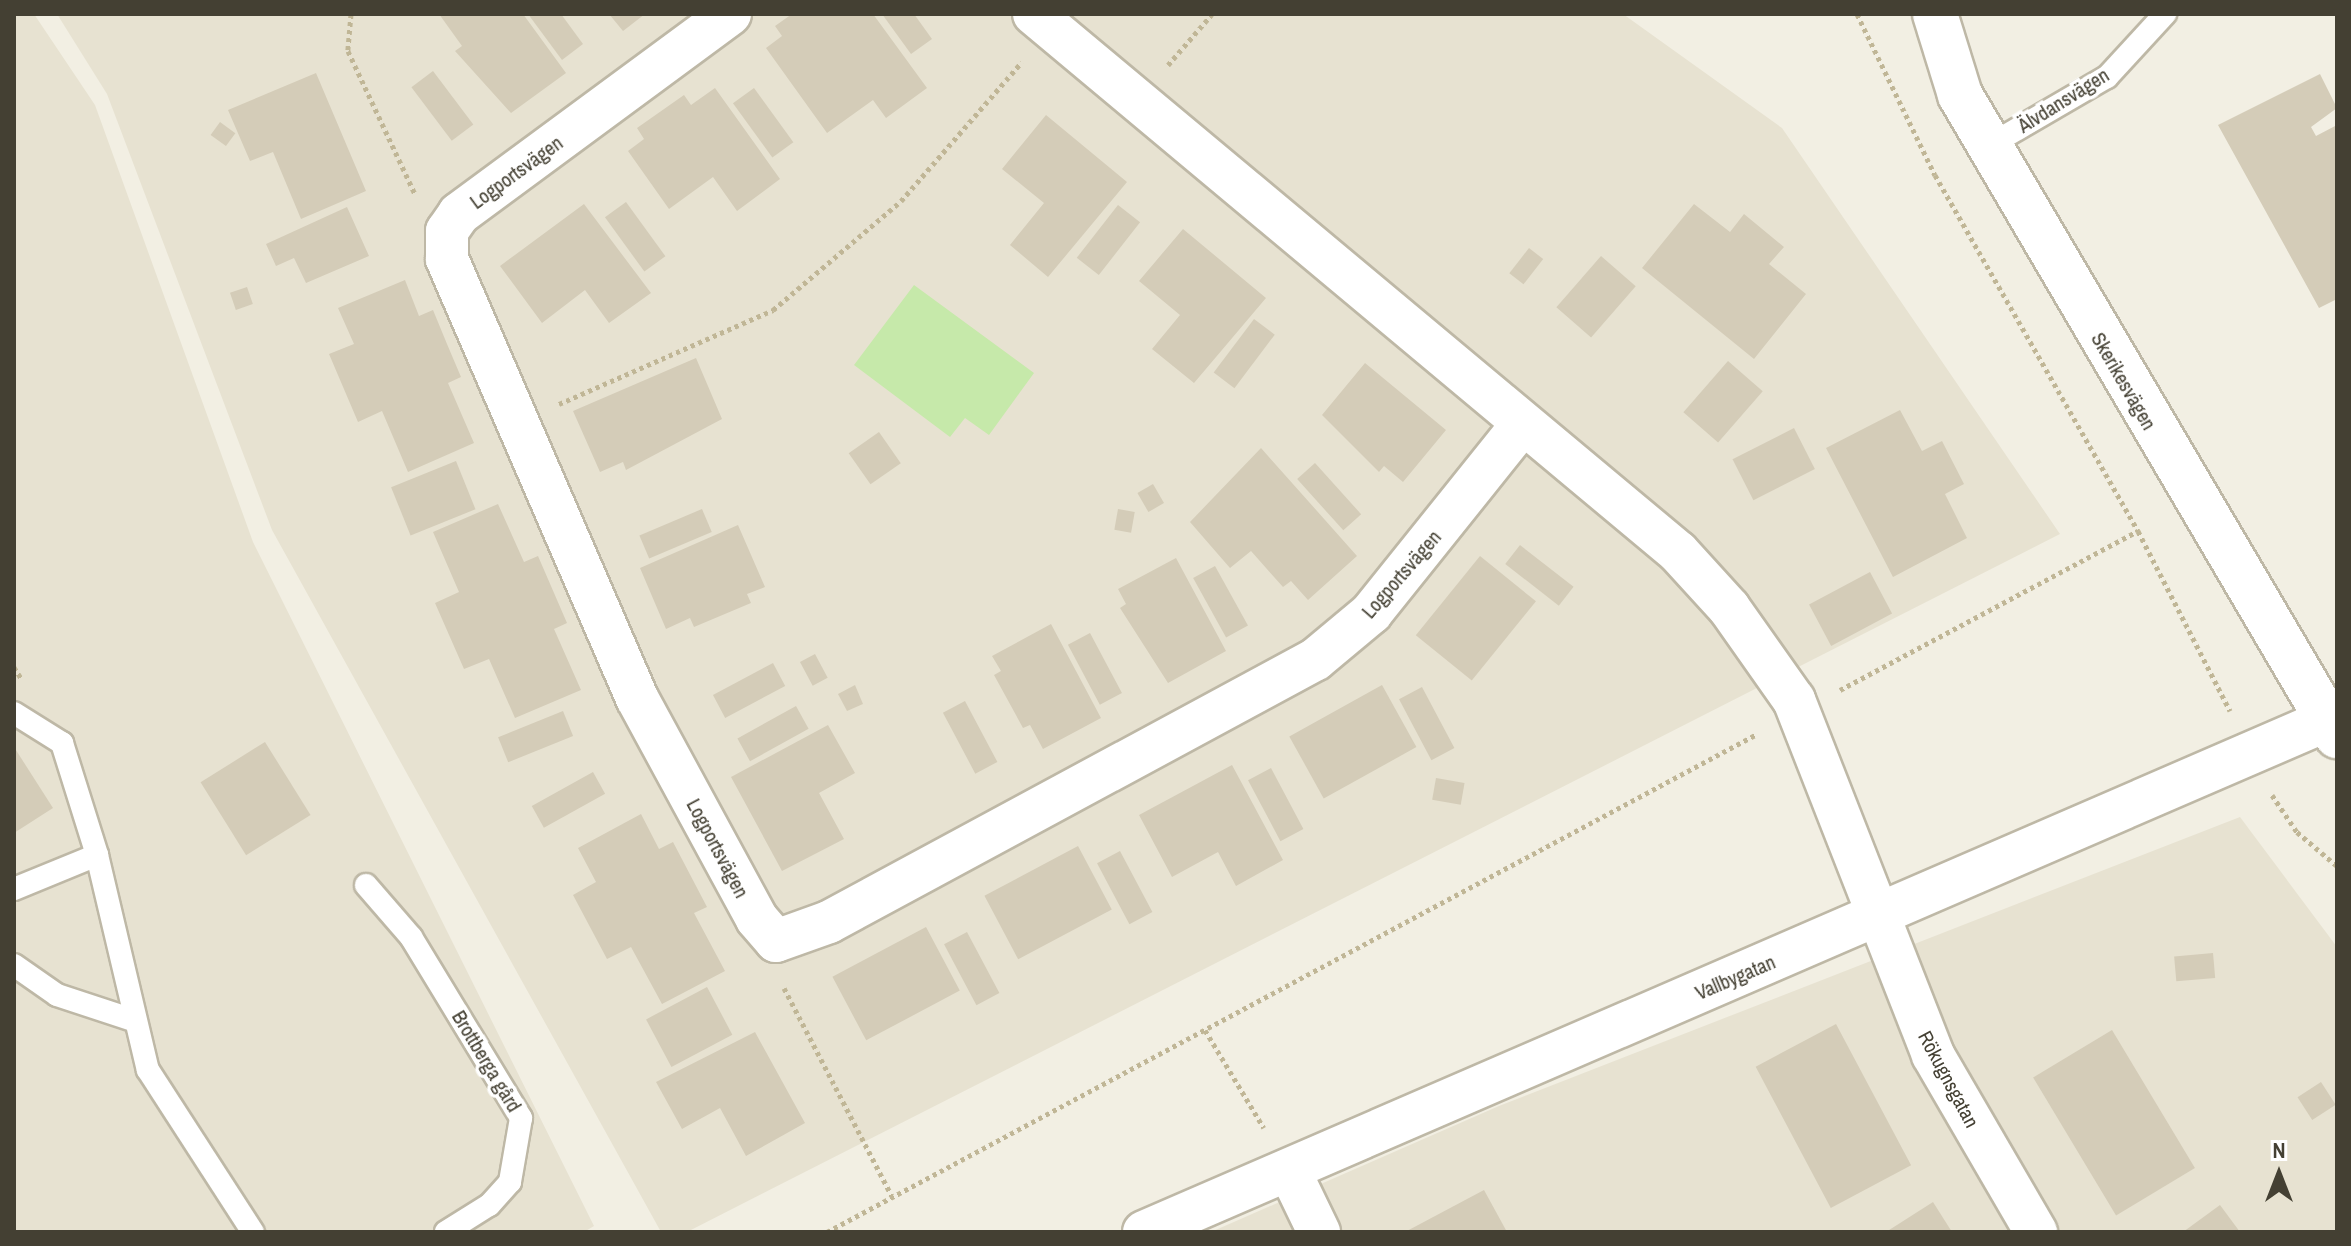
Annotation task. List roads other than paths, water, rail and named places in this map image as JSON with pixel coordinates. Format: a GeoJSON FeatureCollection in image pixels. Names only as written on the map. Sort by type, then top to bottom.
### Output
{"type":"FeatureCollection","features":[{"type":"Feature","properties":{"kind":"street","name":"Logportsvägen"},"geometry":{"type":"LineString","coordinates":[[730,14],[459,214],[447,231],[447,259],[637,698],[757,919],[776,941],[829,922],[1316,659],[1371,613],[1523,423]]}},
{"type":"Feature","properties":{"kind":"street","name":"Skerikesvägen"},"geometry":{"type":"LineString","coordinates":[[1935,14],[1960,95],[2331,728]]}},
{"type":"Feature","properties":{"kind":"street"},"geometry":{"type":"LineString","coordinates":[[1043,21],[1678,552],[1769,657],[1799,711],[1876,919]]}},
{"type":"Feature","properties":{"kind":"street","name":"Vallbygatan"},"geometry":{"type":"LineString","coordinates":[[1144,1232],[1290,1172],[2252,754],[2331,728]]}},
{"type":"Feature","properties":{"kind":"street","name":"Rökugnsgatan"},"geometry":{"type":"LineString","coordinates":[[1876,919],[1933,1055],[2036,1232]]}},
{"type":"Feature","properties":{"kind":"street"},"geometry":{"type":"LineString","coordinates":[[1290,1172],[1319,1232]]}},
{"type":"Feature","properties":{"kind":"lane","name":"Älvdansvägen"},"geometry":{"type":"LineString","coordinates":[[1990,145],[2107,77],[2165,14]]}},
{"type":"Feature","properties":{"kind":"lane"},"geometry":{"type":"LineString","coordinates":[[14,713],[62,743],[97,855],[133,1020],[148,1070],[253,1232]]}},
{"type":"Feature","properties":{"kind":"lane"},"geometry":{"type":"LineString","coordinates":[[14,889],[97,855]]}},
{"type":"Feature","properties":{"kind":"lane","name":"Brottberga gård"},"geometry":{"type":"LineString","coordinates":[[366,885],[411,937],[521,1118],[510,1182],[489,1205],[446,1232]]}},
{"type":"Feature","properties":{"kind":"lane"},"geometry":{"type":"LineString","coordinates":[[14,965],[57,995],[133,1020]]}}]}
